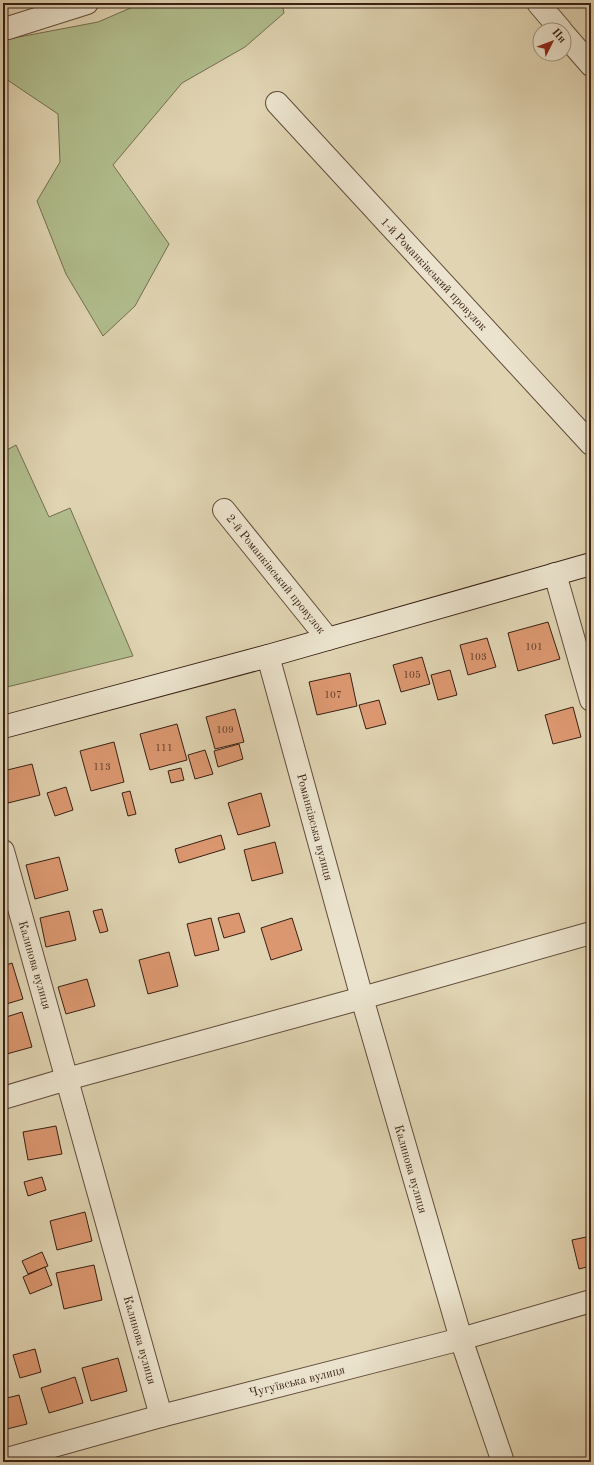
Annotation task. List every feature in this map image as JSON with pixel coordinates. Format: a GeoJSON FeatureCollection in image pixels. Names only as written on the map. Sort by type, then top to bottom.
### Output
{"type":"FeatureCollection","features":[{"type":"Feature","properties":{"kind":"street"},"geometry":{"type":"LineString","coordinates":[[8,28],[87,3]]}},
{"type":"Feature","properties":{"kind":"street"},"geometry":{"type":"LineString","coordinates":[[538,3],[554,22]]}},
{"type":"Feature","properties":{"kind":"street"},"geometry":{"type":"LineString","coordinates":[[572,43],[591,65]]}},
{"type":"Feature","properties":{"kind":"street","name":"1-й Романківський провулок"},"geometry":{"type":"LineString","coordinates":[[277,103],[591,444]]}},
{"type":"Feature","properties":{"kind":"street","name":"2-й Романківський провулок"},"geometry":{"type":"LineString","coordinates":[[224,510],[328,639]]}},
{"type":"Feature","properties":{"kind":"street"},"geometry":{"type":"LineString","coordinates":[[3,727],[268,656],[591,564]]}},
{"type":"Feature","properties":{"kind":"street"},"geometry":{"type":"LineString","coordinates":[[555,574],[591,700]]}},
{"type":"Feature","properties":{"kind":"street","name":"Романківська вулиця"},"geometry":{"type":"LineString","coordinates":[[268,656],[362,998]]}},
{"type":"Feature","properties":{"kind":"street","name":"Калинова вулиця"},"geometry":{"type":"LineString","coordinates":[[3,851],[161,1416]]}},
{"type":"Feature","properties":{"kind":"street"},"geometry":{"type":"LineString","coordinates":[[3,1098],[591,933]]}},
{"type":"Feature","properties":{"kind":"street","name":"Калинова вулиця"},"geometry":{"type":"LineString","coordinates":[[362,998],[461,1339],[503,1462]]}},
{"type":"Feature","properties":{"kind":"street","name":"Чугуївська вулиця"},"geometry":{"type":"LineString","coordinates":[[3,1460],[161,1416],[461,1339],[591,1301]]}},
{"type":"Feature","properties":{"kind":"green space"},"geometry":{"type":"Polygon","coordinates":[[[142,3],[282,3],[284,13],[245,47],[182,83],[113,165],[169,244],[135,306],[103,336],[66,274],[37,201],[60,162],[58,114],[3,77],[3,40],[98,22],[142,3]]]}},
{"type":"Feature","properties":{"kind":"green space"},"geometry":{"type":"Polygon","coordinates":[[[16,445],[49,517],[70,508],[133,656],[3,688],[3,452],[16,445]]]}},
{"type":"Feature","properties":{"kind":"building"},"geometry":{"type":"Polygon","coordinates":[[[548,622],[560,659],[518,671],[508,633],[548,622]]]}},
{"type":"Feature","properties":{"kind":"building"},"geometry":{"type":"Polygon","coordinates":[[[487,638],[496,667],[468,675],[460,645],[487,638]]]}},
{"type":"Feature","properties":{"kind":"building"},"geometry":{"type":"Polygon","coordinates":[[[422,657],[430,684],[401,692],[393,665],[422,657]]]}},
{"type":"Feature","properties":{"kind":"building"},"geometry":{"type":"Polygon","coordinates":[[[450,670],[457,695],[438,700],[431,675],[450,670]]]}},
{"type":"Feature","properties":{"kind":"building"},"geometry":{"type":"Polygon","coordinates":[[[350,673],[357,706],[317,715],[309,682],[350,673]]]}},
{"type":"Feature","properties":{"kind":"building"},"geometry":{"type":"Polygon","coordinates":[[[379,700],[386,724],[366,729],[359,705],[379,700]]]}},
{"type":"Feature","properties":{"kind":"building"},"geometry":{"type":"Polygon","coordinates":[[[573,707],[581,737],[553,744],[545,715],[573,707]]]}},
{"type":"Feature","properties":{"kind":"building"},"geometry":{"type":"Polygon","coordinates":[[[235,709],[244,742],[215,749],[206,717],[235,709]]]}},
{"type":"Feature","properties":{"kind":"building"},"geometry":{"type":"Polygon","coordinates":[[[177,724],[187,760],[150,770],[140,734],[177,724]]]}},
{"type":"Feature","properties":{"kind":"building"},"geometry":{"type":"Polygon","coordinates":[[[114,742],[124,782],[91,791],[80,751],[114,742]]]}},
{"type":"Feature","properties":{"kind":"building"},"geometry":{"type":"Polygon","coordinates":[[[239,744],[243,759],[218,767],[214,751],[239,744]]]}},
{"type":"Feature","properties":{"kind":"building"},"geometry":{"type":"Polygon","coordinates":[[[205,750],[213,774],[195,779],[188,755],[205,750]]]}},
{"type":"Feature","properties":{"kind":"building"},"geometry":{"type":"Polygon","coordinates":[[[32,764],[40,795],[8,803],[3,781],[3,771],[32,764]]]}},
{"type":"Feature","properties":{"kind":"building"},"geometry":{"type":"Polygon","coordinates":[[[181,768],[184,780],[171,783],[168,771],[181,768]]]}},
{"type":"Feature","properties":{"kind":"building"},"geometry":{"type":"Polygon","coordinates":[[[66,787],[73,810],[55,816],[47,793],[66,787]]]}},
{"type":"Feature","properties":{"kind":"building"},"geometry":{"type":"Polygon","coordinates":[[[130,791],[136,814],[128,816],[122,793],[130,791]]]}},
{"type":"Feature","properties":{"kind":"building"},"geometry":{"type":"Polygon","coordinates":[[[261,793],[270,826],[238,835],[228,803],[261,793]]]}},
{"type":"Feature","properties":{"kind":"building"},"geometry":{"type":"Polygon","coordinates":[[[221,835],[225,849],[179,863],[175,849],[221,835]]]}},
{"type":"Feature","properties":{"kind":"building"},"geometry":{"type":"Polygon","coordinates":[[[275,842],[283,873],[252,881],[244,850],[275,842]]]}},
{"type":"Feature","properties":{"kind":"building"},"geometry":{"type":"Polygon","coordinates":[[[59,857],[68,890],[35,899],[26,865],[59,857]]]}},
{"type":"Feature","properties":{"kind":"building"},"geometry":{"type":"Polygon","coordinates":[[[102,909],[108,931],[100,933],[93,911],[102,909]]]}},
{"type":"Feature","properties":{"kind":"building"},"geometry":{"type":"Polygon","coordinates":[[[69,911],[76,940],[46,947],[40,918],[69,911]]]}},
{"type":"Feature","properties":{"kind":"building"},"geometry":{"type":"Polygon","coordinates":[[[239,913],[245,932],[224,938],[218,918],[239,913]]]}},
{"type":"Feature","properties":{"kind":"building"},"geometry":{"type":"Polygon","coordinates":[[[211,918],[219,950],[195,956],[187,924],[211,918]]]}},
{"type":"Feature","properties":{"kind":"building"},"geometry":{"type":"Polygon","coordinates":[[[292,918],[302,950],[271,960],[261,928],[292,918]]]}},
{"type":"Feature","properties":{"kind":"building"},"geometry":{"type":"Polygon","coordinates":[[[169,952],[178,986],[148,994],[139,960],[169,952]]]}},
{"type":"Feature","properties":{"kind":"building"},"geometry":{"type":"Polygon","coordinates":[[[12,963],[23,999],[3,1005],[3,966],[12,963]]]}},
{"type":"Feature","properties":{"kind":"building"},"geometry":{"type":"Polygon","coordinates":[[[87,979],[95,1006],[66,1014],[58,987],[87,979]]]}},
{"type":"Feature","properties":{"kind":"building"},"geometry":{"type":"Polygon","coordinates":[[[22,1012],[32,1047],[3,1055],[3,1018],[22,1012]]]}},
{"type":"Feature","properties":{"kind":"building"},"geometry":{"type":"Polygon","coordinates":[[[56,1126],[62,1154],[28,1160],[23,1132],[56,1126]]]}},
{"type":"Feature","properties":{"kind":"building"},"geometry":{"type":"Polygon","coordinates":[[[3,1153],[7,1172],[3,1173],[3,1153]]]}},
{"type":"Feature","properties":{"kind":"building"},"geometry":{"type":"Polygon","coordinates":[[[42,1177],[46,1190],[28,1196],[24,1182],[42,1177]]]}},
{"type":"Feature","properties":{"kind":"building"},"geometry":{"type":"Polygon","coordinates":[[[85,1212],[92,1241],[57,1250],[50,1221],[85,1212]]]}},
{"type":"Feature","properties":{"kind":"building"},"geometry":{"type":"Polygon","coordinates":[[[591,1236],[591,1266],[579,1269],[572,1240],[591,1236]]]}},
{"type":"Feature","properties":{"kind":"building"},"geometry":{"type":"Polygon","coordinates":[[[42,1252],[48,1266],[28,1274],[22,1261],[42,1252]]]}},
{"type":"Feature","properties":{"kind":"building"},"geometry":{"type":"Polygon","coordinates":[[[94,1265],[102,1300],[64,1309],[56,1273],[94,1265]]]}},
{"type":"Feature","properties":{"kind":"building"},"geometry":{"type":"Polygon","coordinates":[[[45,1267],[52,1285],[30,1294],[23,1277],[45,1267]]]}},
{"type":"Feature","properties":{"kind":"building"},"geometry":{"type":"Polygon","coordinates":[[[35,1349],[41,1372],[20,1378],[13,1355],[35,1349]]]}},
{"type":"Feature","properties":{"kind":"building"},"geometry":{"type":"Polygon","coordinates":[[[118,1358],[127,1391],[91,1401],[82,1368],[118,1358]]]}},
{"type":"Feature","properties":{"kind":"building"},"geometry":{"type":"Polygon","coordinates":[[[75,1377],[83,1403],[49,1413],[41,1388],[75,1377]]]}},
{"type":"Feature","properties":{"kind":"building"},"geometry":{"type":"Polygon","coordinates":[[[19,1395],[27,1424],[3,1430],[3,1399],[19,1395]]]}}]}
